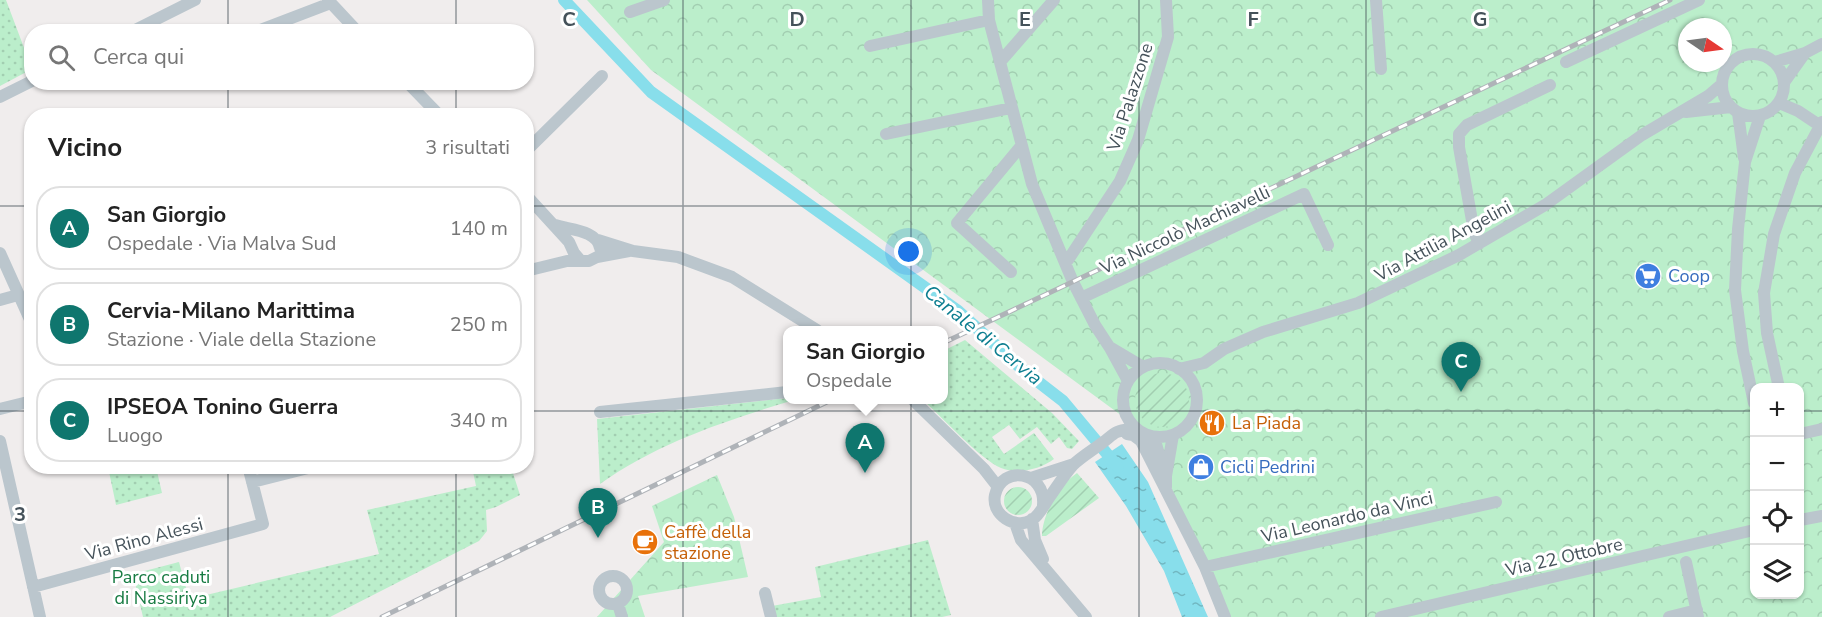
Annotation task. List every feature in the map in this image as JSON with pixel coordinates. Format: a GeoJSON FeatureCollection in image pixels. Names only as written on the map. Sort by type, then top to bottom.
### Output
{"type":"FeatureCollection","features":[{"type":"Feature","properties":{"kind":"street"},"geometry":{"type":"LineString","coordinates":[[147,24],[195,0]]}},
{"type":"Feature","properties":{"kind":"street"},"geometry":{"type":"LineString","coordinates":[[630,12],[664,0]]}},
{"type":"Feature","properties":{"kind":"street"},"geometry":{"type":"LineString","coordinates":[[988,0],[989,20],[1032,184],[1083,297]]}},
{"type":"Feature","properties":{"kind":"street"},"geometry":{"type":"LineString","coordinates":[[1000,62],[1054,0]]}},
{"type":"Feature","properties":{"kind":"street","name":"Via Palazzone"},"geometry":{"type":"LineString","coordinates":[[1068,260],[1120,181],[1138,140],[1168,37],[1166,0]]}},
{"type":"Feature","properties":{"kind":"street"},"geometry":{"type":"LineString","coordinates":[[1376,0],[1381,69]]}},
{"type":"Feature","properties":{"kind":"street"},"geometry":{"type":"LineString","coordinates":[[1566,62],[1699,0]]}},
{"type":"Feature","properties":{"kind":"street"},"geometry":{"type":"LineString","coordinates":[[274,24],[330,1],[351,24]]}},
{"type":"Feature","properties":{"kind":"street"},"geometry":{"type":"LineString","coordinates":[[870,46],[989,20]]}},
{"type":"Feature","properties":{"kind":"street"},"geometry":{"type":"LineString","coordinates":[[1775,62],[1805,53],[1822,44]]}},
{"type":"Feature","properties":{"kind":"street"},"geometry":{"type":"LineString","coordinates":[[1734,110],[1745,116],[1760,116],[1774,109],[1783,96],[1785,81],[1805,53]]}},
{"type":"Feature","properties":{"kind":"street"},"geometry":{"type":"LineString","coordinates":[[1744,162],[1734,110],[1723,92],[1722,84],[1728,67],[1741,56],[1759,54],[1775,62],[1785,81]]}},
{"type":"Feature","properties":{"kind":"street"},"geometry":{"type":"LineString","coordinates":[[534,143],[602,76]]}},
{"type":"Feature","properties":{"kind":"street","name":"Via Attilia Angelini"},"geometry":{"type":"LineString","coordinates":[[1179,369],[1204,363],[1224,350],[1263,332],[1358,303],[1479,244],[1545,205],[1642,135],[1708,96],[1722,84]]}},
{"type":"Feature","properties":{"kind":"street"},"geometry":{"type":"LineString","coordinates":[[0,97],[24,85]]}},
{"type":"Feature","properties":{"kind":"street"},"geometry":{"type":"LineString","coordinates":[[1479,244],[1474,232],[1459,147],[1459,134],[1467,125],[1550,85]]}},
{"type":"Feature","properties":{"kind":"street"},"geometry":{"type":"LineString","coordinates":[[415,90],[432,108]]}},
{"type":"Feature","properties":{"kind":"street"},"geometry":{"type":"LineString","coordinates":[[1778,383],[1767,333],[1764,293],[1774,234],[1795,173],[1821,124],[1779,103]]}},
{"type":"Feature","properties":{"kind":"street"},"geometry":{"type":"LineString","coordinates":[[886,134],[1011,108]]}},
{"type":"Feature","properties":{"kind":"street","name":"Via Attilia Angelini"},"geometry":{"type":"LineString","coordinates":[[1679,113],[1710,108],[1734,110]]}},
{"type":"Feature","properties":{"kind":"street"},"geometry":{"type":"LineString","coordinates":[[1750,383],[1743,351],[1735,290],[1744,162],[1760,116]]}},
{"type":"Feature","properties":{"kind":"street"},"geometry":{"type":"LineString","coordinates":[[1011,272],[957,223],[1022,146]]}},
{"type":"Feature","properties":{"kind":"street","name":"Via Niccolò Machiavelli"},"geometry":{"type":"LineString","coordinates":[[1083,297],[1304,194],[1328,244]]}},
{"type":"Feature","properties":{"kind":"street"},"geometry":{"type":"LineString","coordinates":[[534,203],[569,242],[576,257],[580,260]]}},
{"type":"Feature","properties":{"kind":"street"},"geometry":{"type":"LineString","coordinates":[[1043,210],[1068,260],[1095,325],[1128,381]]}},
{"type":"Feature","properties":{"kind":"street"},"geometry":{"type":"LineString","coordinates":[[554,224],[633,250],[678,257],[732,277],[811,326]]}},
{"type":"Feature","properties":{"kind":"street"},"geometry":{"type":"LineString","coordinates":[[573,248],[575,240],[587,234]]}},
{"type":"Feature","properties":{"kind":"street"},"geometry":{"type":"LineString","coordinates":[[597,257],[600,249],[598,240]]}},
{"type":"Feature","properties":{"kind":"street"},"geometry":{"type":"LineString","coordinates":[[534,269],[567,261],[589,261],[597,257],[633,250]]}},
{"type":"Feature","properties":{"kind":"street"},"geometry":{"type":"LineString","coordinates":[[0,253],[24,308]]}},
{"type":"Feature","properties":{"kind":"street"},"geometry":{"type":"LineString","coordinates":[[0,300],[18,296]]}},
{"type":"Feature","properties":{"kind":"street"},"geometry":{"type":"LineString","coordinates":[[1110,348],[1143,367]]}},
{"type":"Feature","properties":{"kind":"street"},"geometry":{"type":"LineString","coordinates":[[1155,363],[1167,364],[1179,369],[1194,387],[1195,410],[1190,420],[1183,429],[1173,435],[1161,437],[1149,435],[1135,428],[1126,415],[1123,403],[1128,381],[1143,367],[1155,363]]}},
{"type":"Feature","properties":{"kind":"street"},"geometry":{"type":"LineString","coordinates":[[1194,387],[1204,363]]}},
{"type":"Feature","properties":{"kind":"street"},"geometry":{"type":"LineString","coordinates":[[600,412],[783,392]]}},
{"type":"Feature","properties":{"kind":"street"},"geometry":{"type":"LineString","coordinates":[[0,409],[24,403]]}},
{"type":"Feature","properties":{"kind":"street"},"geometry":{"type":"LineString","coordinates":[[918,404],[984,469],[998,487]]}},
{"type":"Feature","properties":{"kind":"street"},"geometry":{"type":"LineString","coordinates":[[1117,432],[1126,415]]}},
{"type":"Feature","properties":{"kind":"street"},"geometry":{"type":"LineString","coordinates":[[1012,476],[998,487],[995,500],[1003,517],[1015,523],[1024,523],[1039,514],[1043,505],[1074,464],[1117,432],[1135,428]]}},
{"type":"Feature","properties":{"kind":"street"},"geometry":{"type":"LineString","coordinates":[[1804,433],[1822,429]]}},
{"type":"Feature","properties":{"kind":"street"},"geometry":{"type":"LineString","coordinates":[[1117,432],[1133,435],[1142,441],[1166,482],[1226,617]]}},
{"type":"Feature","properties":{"kind":"street"},"geometry":{"type":"LineString","coordinates":[[1149,435],[1156,444],[1166,482]]}},
{"type":"Feature","properties":{"kind":"street"},"geometry":{"type":"LineString","coordinates":[[1166,482],[1173,435]]}},
{"type":"Feature","properties":{"kind":"street"},"geometry":{"type":"LineString","coordinates":[[0,441],[40,617]]}},
{"type":"Feature","properties":{"kind":"street"},"geometry":{"type":"LineString","coordinates":[[1031,478],[1074,464]]}},
{"type":"Feature","properties":{"kind":"street"},"geometry":{"type":"LineString","coordinates":[[984,469],[1031,478],[1041,488],[1044,497],[1043,505]]}},
{"type":"Feature","properties":{"kind":"street"},"geometry":{"type":"LineString","coordinates":[[250,474],[252,482],[284,474]]}},
{"type":"Feature","properties":{"kind":"street","name":"Via Rino Alessi"},"geometry":{"type":"LineString","coordinates":[[33,587],[263,524],[252,482]]}},
{"type":"Feature","properties":{"kind":"street","name":"Via Leonardo da Vinci"},"geometry":{"type":"LineString","coordinates":[[1205,567],[1496,502]]}},
{"type":"Feature","properties":{"kind":"street"},"geometry":{"type":"LineString","coordinates":[[1804,519],[1822,516]]}},
{"type":"Feature","properties":{"kind":"street"},"geometry":{"type":"LineString","coordinates":[[1032,519],[1035,540],[1047,569]]}},
{"type":"Feature","properties":{"kind":"street"},"geometry":{"type":"LineString","coordinates":[[1015,523],[1021,540],[1086,617]]}},
{"type":"Feature","properties":{"kind":"street","name":"Via 22 Ottobre"},"geometry":{"type":"LineString","coordinates":[[1381,617],[1750,531]]}},
{"type":"Feature","properties":{"kind":"street"},"geometry":{"type":"LineString","coordinates":[[1669,617],[1697,614],[1686,562]]}},
{"type":"Feature","properties":{"kind":"street"},"geometry":{"type":"LineString","coordinates":[[765,593],[771,617]]}},
{"type":"Feature","properties":{"kind":"street"},"geometry":{"type":"LineString","coordinates":[[618,604],[622,617]]}},
{"type":"Feature","properties":{"kind":"green space"},"geometry":{"type":"Polygon","coordinates":[[[0,0],[6,0],[24,48],[24,73],[0,86],[0,0]]]}},
{"type":"Feature","properties":{"kind":"green space"},"geometry":{"type":"Polygon","coordinates":[[[587,0],[1822,0],[1822,617],[1228,617],[1148,435],[651,70],[587,0]]]}},
{"type":"Feature","properties":{"kind":"green space"},"geometry":{"type":"Polygon","coordinates":[[[965,340],[1052,413],[1079,441],[1072,449],[1067,448],[1059,437],[1051,444],[1037,427],[1020,439],[1009,425],[992,437],[1004,454],[1034,433],[1054,459],[1029,470],[1014,471],[992,463],[927,404],[948,404],[948,348],[965,340]]]}},
{"type":"Feature","properties":{"kind":"green space"},"geometry":{"type":"Polygon","coordinates":[[[1162,373],[1172,375],[1181,381],[1187,390],[1189,400],[1187,410],[1181,419],[1172,425],[1162,427],[1152,425],[1143,419],[1137,410],[1135,400],[1137,390],[1143,381],[1152,375],[1162,373]]]}},
{"type":"Feature","properties":{"kind":"green space"},"geometry":{"type":"Polygon","coordinates":[[[783,398],[783,403],[693,434],[645,456],[600,484],[597,419],[783,398]]]}},
{"type":"Feature","properties":{"kind":"green space"},"geometry":{"type":"Polygon","coordinates":[[[1077,473],[1099,498],[1046,536],[1042,536],[1045,519],[1053,501],[1070,478],[1077,473]]]}},
{"type":"Feature","properties":{"kind":"green space"},"geometry":{"type":"Polygon","coordinates":[[[109,474],[158,474],[162,493],[116,505],[109,474]]]}},
{"type":"Feature","properties":{"kind":"green space","name":"Parco caduti di Nassiriya"},"geometry":{"type":"Polygon","coordinates":[[[473,474],[513,474],[520,495],[486,510],[487,531],[479,541],[330,617],[143,617],[133,574],[179,562],[189,599],[379,554],[367,510],[476,486],[473,474]]]}},
{"type":"Feature","properties":{"kind":"green space"},"geometry":{"type":"Polygon","coordinates":[[[717,475],[734,517],[748,577],[638,596],[645,617],[597,617],[664,542],[652,506],[717,475]]]}},
{"type":"Feature","properties":{"kind":"green space"},"geometry":{"type":"Polygon","coordinates":[[[1018,487],[1028,491],[1032,501],[1028,511],[1018,515],[1008,511],[1004,501],[1008,491],[1018,487]]]}},
{"type":"Feature","properties":{"kind":"green space"},"geometry":{"type":"Polygon","coordinates":[[[928,540],[951,615],[942,617],[775,617],[772,606],[821,597],[815,567],[928,540]]]}},
{"type":"Feature","properties":{"kind":"water"},"geometry":{"type":"Polygon","coordinates":[[[1122,444],[1148,482],[1208,617],[1182,617],[1164,571],[1126,506],[1095,462],[1122,444]]]}},
{"type":"Feature","properties":{"kind":"waterway","name":"Canale di Cervia"},"geometry":{"type":"LineString","coordinates":[[564,0],[651,92],[958,311],[1023,370],[1063,401],[1118,467]]}},
{"type":"Feature","properties":{"kind":"railway"},"geometry":{"type":"LineString","coordinates":[[948,341],[1670,0]]}},
{"type":"Feature","properties":{"kind":"railway"},"geometry":{"type":"LineString","coordinates":[[382,617],[823,404]]}},
{"type":"Feature","properties":{"kind":"place","name":"Coop"},"geometry":{"type":"Point","coordinates":[1648,276]}},
{"type":"Feature","properties":{"kind":"place","name":"IPSEOA Tonino Guerra"},"geometry":{"type":"Point","coordinates":[1461,392]}},
{"type":"Feature","properties":{"kind":"place","name":"La Piada"},"geometry":{"type":"Point","coordinates":[1212,423]}},
{"type":"Feature","properties":{"kind":"place","name":"Cicli Pedrini"},"geometry":{"type":"Point","coordinates":[1201,467]}},
{"type":"Feature","properties":{"kind":"place","name":"San Giorgio"},"geometry":{"type":"Point","coordinates":[865,473]}},
{"type":"Feature","properties":{"kind":"place","name":"Cervia-Milano Marittima"},"geometry":{"type":"Point","coordinates":[598,538]}},
{"type":"Feature","properties":{"kind":"place","name":"Caffè della stazione"},"geometry":{"type":"Point","coordinates":[645,542]}}]}
